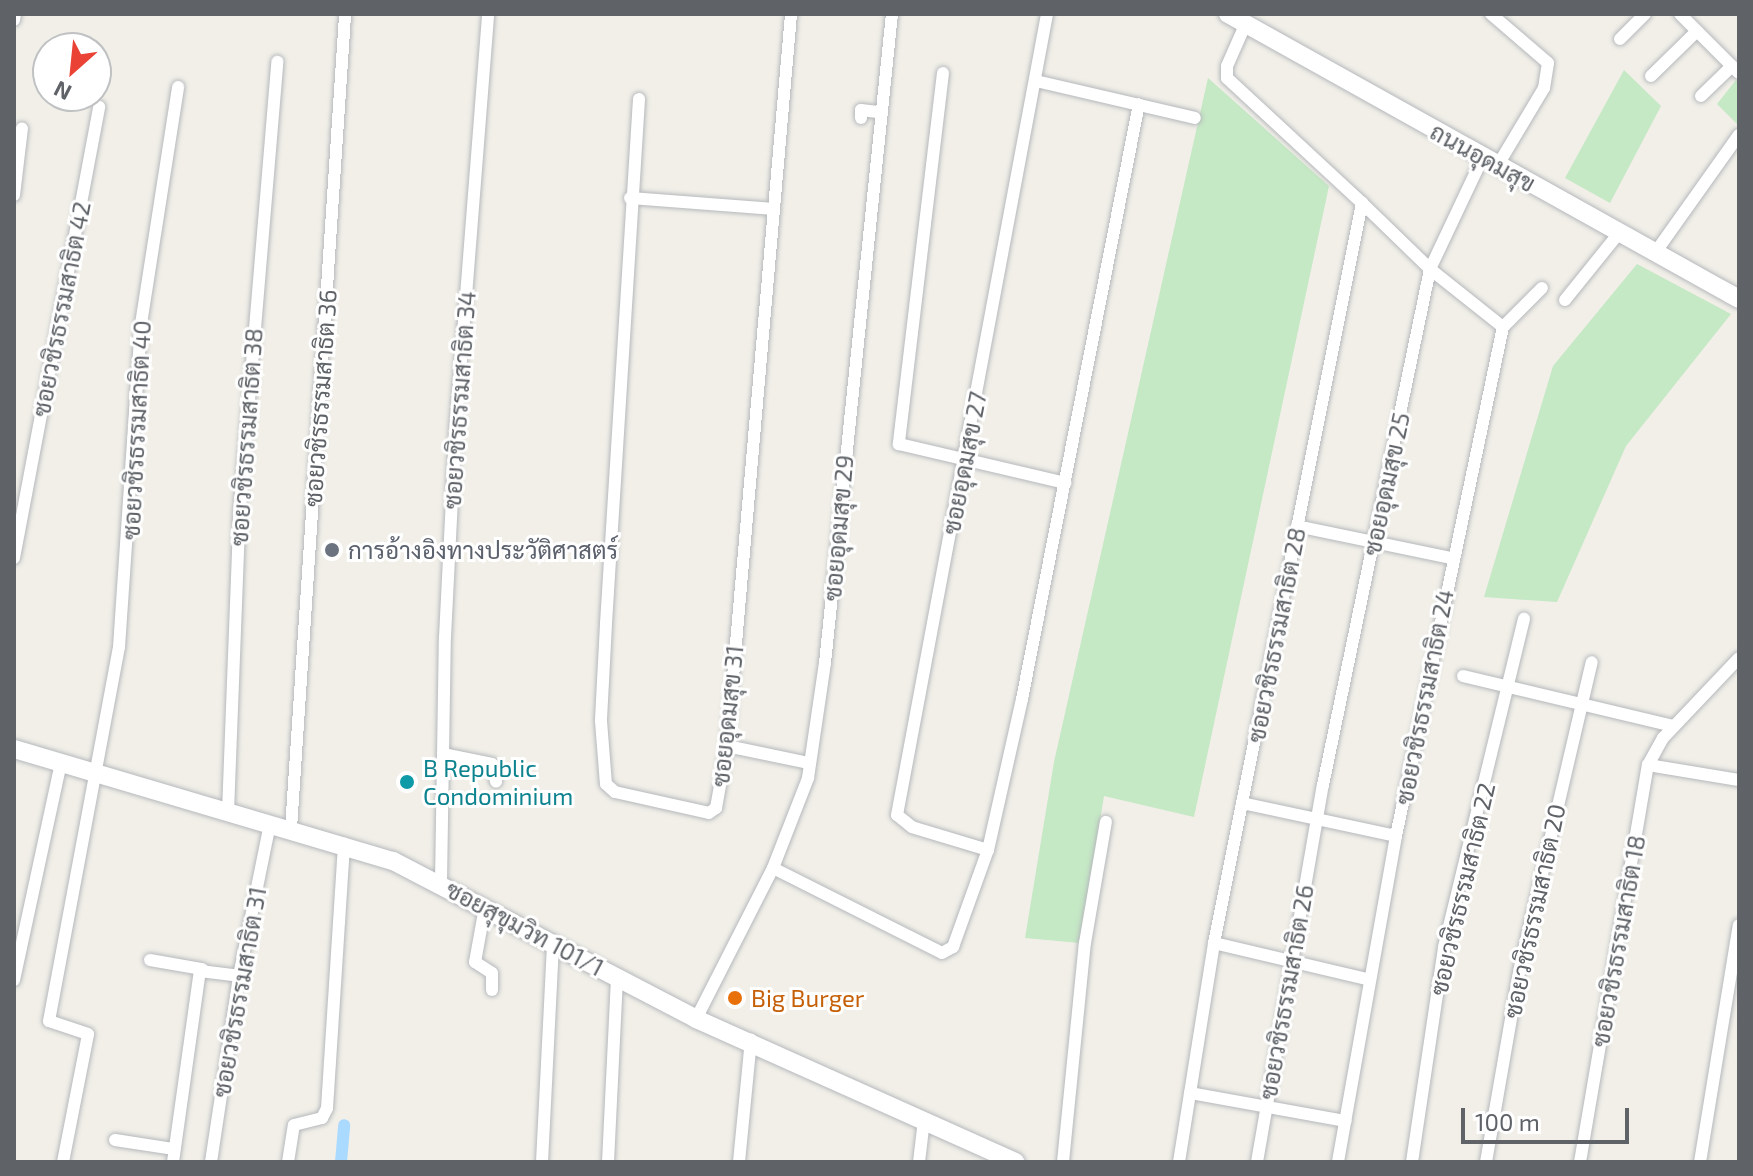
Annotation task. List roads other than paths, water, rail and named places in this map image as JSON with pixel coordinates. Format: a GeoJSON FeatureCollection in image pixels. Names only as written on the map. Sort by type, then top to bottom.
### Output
{"type":"FeatureCollection","features":[{"type":"Feature","properties":{"kind":"street","name":"ซอยวชิรธรรมสาธิต 34"},"geometry":{"type":"LineString","coordinates":[[441,883],[456,423],[488,14]]}},
{"type":"Feature","properties":{"kind":"street","name":"ซอยอุดมสุข 31"},"geometry":{"type":"LineString","coordinates":[[639,99],[630,198],[601,721],[606,784],[615,792],[712,812],[727,746],[791,14]]}},
{"type":"Feature","properties":{"kind":"street","name":"ซอยอุดมสุข 29"},"geometry":{"type":"LineString","coordinates":[[696,1019],[773,868],[804,789],[825,663],[878,112],[892,14]]}},
{"type":"Feature","properties":{"kind":"street","name":"ซอยอุดมสุข 27"},"geometry":{"type":"LineString","coordinates":[[988,850],[912,827],[897,815],[1047,14]]}},
{"type":"Feature","properties":{"kind":"street","name":"ถนนอุดมสุข"},"geometry":{"type":"LineString","coordinates":[[1228,14],[1739,299]]}},
{"type":"Feature","properties":{"kind":"street","name":"ซอยอุดมสุข 25"},"geometry":{"type":"LineString","coordinates":[[1316,821],[1430,269],[1490,161],[1544,88],[1548,63],[1491,14]]}},
{"type":"Feature","properties":{"kind":"street"},"geometry":{"type":"LineString","coordinates":[[1620,39],[1645,14]]}},
{"type":"Feature","properties":{"kind":"street"},"geometry":{"type":"LineString","coordinates":[[1680,14],[1735,69],[1701,96]]}},
{"type":"Feature","properties":{"kind":"street","name":"ซอยวชิรธรรมสาธิต 36"},"geometry":{"type":"LineString","coordinates":[[291,829],[345,16]]}},
{"type":"Feature","properties":{"kind":"street"},"geometry":{"type":"LineString","coordinates":[[1246,23],[1227,66],[1227,78],[1430,269],[1503,327],[1542,288]]}},
{"type":"Feature","properties":{"kind":"street"},"geometry":{"type":"LineString","coordinates":[[1651,76],[1697,31]]}},
{"type":"Feature","properties":{"kind":"street","name":"ซอยวชิรธรรมสาธิต 38"},"geometry":{"type":"LineString","coordinates":[[228,812],[239,519],[277,62]]}},
{"type":"Feature","properties":{"kind":"street"},"geometry":{"type":"LineString","coordinates":[[943,73],[899,444],[964,462],[1065,483]]}},
{"type":"Feature","properties":{"kind":"street"},"geometry":{"type":"LineString","coordinates":[[1036,81],[1195,118]]}},
{"type":"Feature","properties":{"kind":"street","name":"ซอยวชิรธรรมสาธิต 40"},"geometry":{"type":"LineString","coordinates":[[63,1162],[88,1034],[49,1021],[98,773],[129,554],[141,324],[178,87]]}},
{"type":"Feature","properties":{"kind":"street"},"geometry":{"type":"LineString","coordinates":[[773,868],[942,953],[953,947],[988,850],[1065,483],[1139,104]]}},
{"type":"Feature","properties":{"kind":"street"},"geometry":{"type":"LineString","coordinates":[[861,118],[861,110],[878,112]]}},
{"type":"Feature","properties":{"kind":"street","name":"ซอยวชิรธรรมสาธิต 42"},"geometry":{"type":"LineString","coordinates":[[14,558],[98,112]]}},
{"type":"Feature","properties":{"kind":"street"},"geometry":{"type":"LineString","coordinates":[[14,195],[22,128]]}},
{"type":"Feature","properties":{"kind":"street"},"geometry":{"type":"LineString","coordinates":[[1655,253],[1739,135]]}},
{"type":"Feature","properties":{"kind":"street"},"geometry":{"type":"LineString","coordinates":[[630,198],[772,209]]}},
{"type":"Feature","properties":{"kind":"street","name":"ซอยวชิรธรรมสาธิต 28"},"geometry":{"type":"LineString","coordinates":[[1179,1162],[1214,943],[1362,203]]}},
{"type":"Feature","properties":{"kind":"street"},"geometry":{"type":"LineString","coordinates":[[1565,300],[1619,233]]}},
{"type":"Feature","properties":{"kind":"street","name":"ซอยวชิรธรรมสาธิต 24"},"geometry":{"type":"LineString","coordinates":[[1338,1162],[1396,836],[1503,327]]}},
{"type":"Feature","properties":{"kind":"street"},"geometry":{"type":"LineString","coordinates":[[1297,526],[1373,545],[1452,558]]}},
{"type":"Feature","properties":{"kind":"street","name":"ซอยวชิรธรรมสาธิต 22"},"geometry":{"type":"LineString","coordinates":[[1412,1162],[1444,947],[1524,619]]}},
{"type":"Feature","properties":{"kind":"street","name":"ซอยวชิรธรรมสาธิต 18"},"geometry":{"type":"LineString","coordinates":[[1580,1162],[1648,765],[1673,726],[1739,658]]}},
{"type":"Feature","properties":{"kind":"street","name":"ซอยวชิรธรรมสาธิต 20"},"geometry":{"type":"LineString","coordinates":[[1486,1162],[1520,968],[1592,662]]}},
{"type":"Feature","properties":{"kind":"street"},"geometry":{"type":"LineString","coordinates":[[1463,676],[1673,726]]}},
{"type":"Feature","properties":{"kind":"street"},"geometry":{"type":"LineString","coordinates":[[727,746],[809,763]]}},
{"type":"Feature","properties":{"kind":"street","name":"ซอยสุขุมวิท 101/1"},"geometry":{"type":"LineString","coordinates":[[14,749],[344,844],[441,883],[696,1019],[751,1040],[1015,1162]]}},
{"type":"Feature","properties":{"kind":"street"},"geometry":{"type":"LineString","coordinates":[[443,754],[492,764],[496,782]]}},
{"type":"Feature","properties":{"kind":"street"},"geometry":{"type":"LineString","coordinates":[[14,980],[61,762]]}},
{"type":"Feature","properties":{"kind":"street"},"geometry":{"type":"LineString","coordinates":[[1648,765],[1739,780]]}},
{"type":"Feature","properties":{"kind":"street"},"geometry":{"type":"LineString","coordinates":[[1242,803],[1396,836]]}},
{"type":"Feature","properties":{"kind":"street","name":"ซอยวชิรธรรมสาธิต 26"},"geometry":{"type":"LineString","coordinates":[[1257,1162],[1316,821]]}},
{"type":"Feature","properties":{"kind":"street"},"geometry":{"type":"LineString","coordinates":[[1063,1162],[1085,943],[1106,822]]}},
{"type":"Feature","properties":{"kind":"street","name":"ซอยวชิรธรรมสาธิต 31"},"geometry":{"type":"LineString","coordinates":[[211,1162],[239,976],[270,823]]}},
{"type":"Feature","properties":{"kind":"street"},"geometry":{"type":"LineString","coordinates":[[288,1162],[294,1125],[322,1118],[327,1108],[344,844]]}},
{"type":"Feature","properties":{"kind":"street"},"geometry":{"type":"LineString","coordinates":[[485,907],[475,962],[492,973],[492,990]]}},
{"type":"Feature","properties":{"kind":"street"},"geometry":{"type":"LineString","coordinates":[[1700,1162],[1739,925]]}},
{"type":"Feature","properties":{"kind":"street"},"geometry":{"type":"LineString","coordinates":[[542,1162],[553,943]]}},
{"type":"Feature","properties":{"kind":"street"},"geometry":{"type":"LineString","coordinates":[[1214,943],[1290,964],[1370,980]]}},
{"type":"Feature","properties":{"kind":"street"},"geometry":{"type":"LineString","coordinates":[[150,960],[239,976]]}},
{"type":"Feature","properties":{"kind":"street"},"geometry":{"type":"LineString","coordinates":[[115,1140],[173,1156],[202,969]]}},
{"type":"Feature","properties":{"kind":"street"},"geometry":{"type":"LineString","coordinates":[[608,1162],[617,977]]}},
{"type":"Feature","properties":{"kind":"street"},"geometry":{"type":"LineString","coordinates":[[739,1162],[751,1040]]}},
{"type":"Feature","properties":{"kind":"street"},"geometry":{"type":"LineString","coordinates":[[1190,1093],[1345,1121]]}},
{"type":"Feature","properties":{"kind":"street"},"geometry":{"type":"LineString","coordinates":[[919,1162],[924,1120]]}},
{"type":"Feature","properties":{"kind":"waterway"},"geometry":{"type":"LineString","coordinates":[[341,1162],[344,1125]]}},
{"type":"Feature","properties":{"kind":"place","name":"การอ้างอิงทางประวัติศาสตร์"},"geometry":{"type":"Point","coordinates":[332,550]}},
{"type":"Feature","properties":{"kind":"place","name":"B Republic Condominium"},"geometry":{"type":"Point","coordinates":[407,782]}},
{"type":"Feature","properties":{"kind":"place","name":"Big Burger"},"geometry":{"type":"Point","coordinates":[735,998]}}]}
